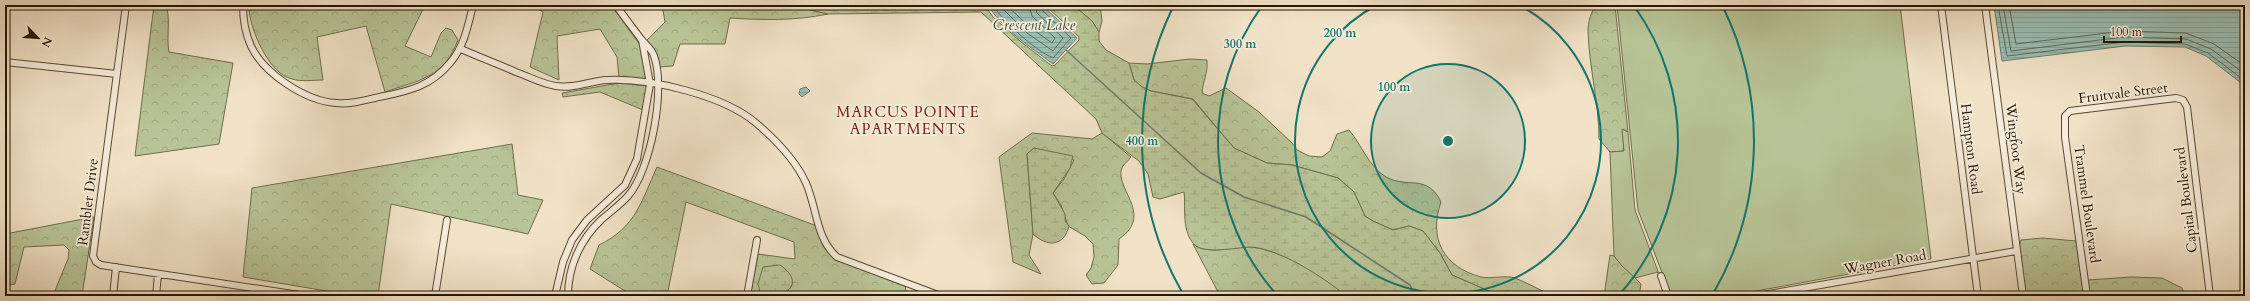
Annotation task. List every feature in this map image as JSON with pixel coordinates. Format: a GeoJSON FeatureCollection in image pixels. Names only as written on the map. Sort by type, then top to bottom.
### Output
{"type":"FeatureCollection","features":[{"type":"Feature","properties":{"kind":"street","name":"Rambler Drive"},"geometry":{"type":"LineString","coordinates":[[126,5],[94,256],[98,264],[306,296]]}},
{"type":"Feature","properties":{"kind":"street"},"geometry":{"type":"LineString","coordinates":[[243,5],[244,22],[248,40],[260,60],[297,90],[324,102],[344,104],[414,89],[435,78],[450,63],[460,49],[473,5]]}},
{"type":"Feature","properties":{"kind":"street"},"geometry":{"type":"LineString","coordinates":[[568,296],[568,287],[573,262],[584,240],[600,221],[628,197],[644,172],[649,155],[659,85],[654,54],[616,5]]}},
{"type":"Feature","properties":{"kind":"street","name":"Hampton Road"},"geometry":{"type":"LineString","coordinates":[[1941,5],[1978,296]]}},
{"type":"Feature","properties":{"kind":"street","name":"Wingfoot Way"},"geometry":{"type":"LineString","coordinates":[[1985,5],[2023,296]]}},
{"type":"Feature","properties":{"kind":"street"},"geometry":{"type":"LineString","coordinates":[[555,296],[567,251],[579,229],[595,212],[619,192],[634,169],[639,154],[650,84],[642,40]]}},
{"type":"Feature","properties":{"kind":"street"},"geometry":{"type":"LineString","coordinates":[[460,49],[551,85],[570,87],[617,80],[659,85],[709,97],[735,109],[754,122],[779,144],[805,183],[823,238],[831,252],[837,257],[941,296]]}},
{"type":"Feature","properties":{"kind":"street"},"geometry":{"type":"LineString","coordinates":[[5,62],[117,74]]}},
{"type":"Feature","properties":{"kind":"street","name":"Fruitvale Street"},"geometry":{"type":"LineString","coordinates":[[2065,116],[2070,112],[2169,99],[2180,99],[2185,102]]}},
{"type":"Feature","properties":{"kind":"street","name":"Capital Boulevard"},"geometry":{"type":"LineString","coordinates":[[2185,102],[2187,107],[2210,296]]}},
{"type":"Feature","properties":{"kind":"street","name":"Trammel Boulevard"},"geometry":{"type":"LineString","coordinates":[[2065,116],[2065,137],[2087,296]]}},
{"type":"Feature","properties":{"kind":"street"},"geometry":{"type":"LineString","coordinates":[[435,296],[447,220]]}},
{"type":"Feature","properties":{"kind":"street"},"geometry":{"type":"LineString","coordinates":[[747,296],[756,240]]}},
{"type":"Feature","properties":{"kind":"street","name":"Wagner Road"},"geometry":{"type":"LineString","coordinates":[[1757,296],[2016,251]]}},
{"type":"Feature","properties":{"kind":"street"},"geometry":{"type":"LineString","coordinates":[[113,296],[116,267]]}},
{"type":"Feature","properties":{"kind":"street"},"geometry":{"type":"LineString","coordinates":[[156,296],[158,274]]}},
{"type":"Feature","properties":{"kind":"street"},"geometry":{"type":"LineString","coordinates":[[1661,276],[1668,296]]}},
{"type":"Feature","properties":{"kind":"street"},"geometry":{"type":"LineString","coordinates":[[558,286],[568,287]]}},
{"type":"Feature","properties":{"kind":"green space"},"geometry":{"type":"Polygon","coordinates":[[[154,5],[166,5],[168,16],[169,52],[233,63],[219,144],[135,156],[154,5]]]}},
{"type":"Feature","properties":{"kind":"green space"},"geometry":{"type":"Polygon","coordinates":[[[271,5],[425,5],[405,46],[431,57],[441,33],[446,28],[452,30],[458,40],[452,53],[438,70],[429,76],[385,92],[366,26],[317,37],[323,80],[296,80],[284,75],[269,61],[257,40],[253,29],[249,10],[271,5]]]}},
{"type":"Feature","properties":{"kind":"green space"},"geometry":{"type":"Polygon","coordinates":[[[532,5],[611,5],[640,45],[647,81],[619,78],[617,57],[600,29],[557,36],[559,80],[530,67],[543,12],[532,5]]]}},
{"type":"Feature","properties":{"kind":"green space"},"geometry":{"type":"Polygon","coordinates":[[[662,5],[789,5],[828,14],[803,18],[779,19],[730,18],[725,44],[680,44],[673,66],[659,67],[657,54],[646,41],[665,22],[662,5]]]}},
{"type":"Feature","properties":{"kind":"green space"},"geometry":{"type":"Polygon","coordinates":[[[789,5],[835,5],[886,10],[926,5],[978,5],[988,10],[993,17],[1020,41],[1052,66],[1055,65],[1079,40],[1079,37],[1045,5],[1073,5],[1092,21],[1099,32],[1099,41],[1106,50],[1129,63],[1134,80],[1142,87],[1151,91],[1192,99],[1234,148],[1267,163],[1292,165],[1338,178],[1354,192],[1365,216],[1373,221],[1393,230],[1409,226],[1423,231],[1440,253],[1452,275],[1491,292],[1509,291],[1535,296],[1346,296],[1326,281],[1300,265],[1273,252],[1260,248],[1249,247],[1220,250],[1199,248],[1191,240],[1186,227],[1184,192],[1160,199],[1153,197],[1148,174],[1139,161],[1102,133],[1096,119],[981,12],[828,14],[789,5]]]}},
{"type":"Feature","properties":{"kind":"green space"},"geometry":{"type":"Polygon","coordinates":[[[1073,5],[1100,5],[1102,21],[1099,32],[1092,21],[1073,5]]]}},
{"type":"Feature","properties":{"kind":"green space"},"geometry":{"type":"Polygon","coordinates":[[[1597,5],[1615,5],[1628,132],[1623,130],[1624,151],[1610,152],[1599,139],[1599,125],[1588,31],[1590,17],[1597,5]]]}},
{"type":"Feature","properties":{"kind":"green space"},"geometry":{"type":"Polygon","coordinates":[[[1617,5],[1900,5],[1931,259],[1729,296],[1671,296],[1638,210],[1617,5]]]}},
{"type":"Feature","properties":{"kind":"green space"},"geometry":{"type":"Polygon","coordinates":[[[1190,59],[1207,60],[1207,70],[1202,93],[1209,96],[1226,88],[1259,112],[1292,143],[1297,150],[1309,156],[1322,157],[1330,151],[1337,134],[1349,130],[1380,173],[1394,180],[1416,183],[1430,188],[1436,193],[1441,202],[1437,215],[1438,239],[1442,250],[1457,266],[1481,277],[1515,278],[1554,296],[1491,292],[1452,275],[1440,253],[1423,231],[1409,226],[1393,230],[1373,221],[1365,216],[1354,192],[1338,178],[1292,165],[1267,163],[1234,148],[1193,99],[1151,91],[1142,87],[1134,80],[1129,63],[1147,64],[1190,59]]]}},
{"type":"Feature","properties":{"kind":"green space"},"geometry":{"type":"Polygon","coordinates":[[[619,83],[647,86],[643,110],[600,92],[563,97],[562,93],[619,83]]]}},
{"type":"Feature","properties":{"kind":"green space"},"geometry":{"type":"Polygon","coordinates":[[[1622,129],[1628,132],[1635,210],[1659,274],[1658,272],[1635,278],[1614,256],[1610,152],[1624,151],[1622,129]]]}},
{"type":"Feature","properties":{"kind":"green space"},"geometry":{"type":"Polygon","coordinates":[[[1032,133],[1092,139],[1102,133],[1131,157],[1123,166],[1121,174],[1133,210],[1134,220],[1129,230],[1119,239],[1118,265],[1104,283],[1092,284],[1086,275],[1091,268],[1094,257],[1093,244],[1085,236],[1068,226],[1061,205],[1053,193],[1064,179],[1074,160],[1034,148],[1027,154],[1033,234],[1029,255],[1041,274],[1013,262],[999,157],[1032,133]]]}},
{"type":"Feature","properties":{"kind":"green space"},"geometry":{"type":"Polygon","coordinates":[[[512,144],[518,195],[543,200],[528,234],[391,204],[378,296],[356,296],[243,277],[252,188],[512,144]]]}},
{"type":"Feature","properties":{"kind":"green space"},"geometry":{"type":"Polygon","coordinates":[[[1034,148],[1073,156],[1070,168],[1053,193],[1065,214],[1065,221],[1069,226],[1067,233],[1063,238],[1054,243],[1044,241],[1033,234],[1027,154],[1034,148]]]}},
{"type":"Feature","properties":{"kind":"green space"},"geometry":{"type":"Polygon","coordinates":[[[657,167],[817,226],[823,246],[835,259],[905,286],[907,296],[777,296],[787,291],[793,282],[760,292],[768,296],[750,296],[758,254],[795,259],[794,242],[686,202],[667,296],[629,296],[625,291],[590,269],[599,245],[621,230],[636,212],[657,167]]]}},
{"type":"Feature","properties":{"kind":"green space"},"geometry":{"type":"Polygon","coordinates":[[[94,217],[82,296],[55,296],[54,293],[68,259],[69,250],[64,245],[24,247],[15,284],[5,286],[5,234],[94,217]]]}},
{"type":"Feature","properties":{"kind":"green space"},"geometry":{"type":"Polygon","coordinates":[[[2043,238],[2076,241],[2084,296],[2025,296],[2019,248],[2021,240],[2043,238]]]}},
{"type":"Feature","properties":{"kind":"green space"},"geometry":{"type":"Polygon","coordinates":[[[1193,244],[1199,248],[1214,250],[1251,247],[1276,253],[1314,272],[1346,296],[1224,296],[1217,290],[1193,244]]]}},
{"type":"Feature","properties":{"kind":"green space"},"geometry":{"type":"Polygon","coordinates":[[[1610,255],[1614,256],[1641,284],[1639,296],[1604,296],[1610,255]]]}},
{"type":"Feature","properties":{"kind":"green space"},"geometry":{"type":"Polygon","coordinates":[[[780,265],[792,278],[790,289],[777,294],[760,292],[758,284],[763,267],[780,265]]]}},
{"type":"Feature","properties":{"kind":"green space"},"geometry":{"type":"Polygon","coordinates":[[[2131,277],[2162,278],[2182,288],[2184,296],[2090,296],[2088,280],[2131,277]]]}},
{"type":"Feature","properties":{"kind":"water"},"geometry":{"type":"Polygon","coordinates":[[[852,5],[909,5],[886,8],[852,5]]]}},
{"type":"Feature","properties":{"kind":"water","name":"Crescent Lake"},"geometry":{"type":"Polygon","coordinates":[[[988,5],[1042,5],[1077,38],[1053,64],[1009,30],[988,5]]]}},
{"type":"Feature","properties":{"kind":"water"},"geometry":{"type":"Polygon","coordinates":[[[1994,5],[2245,5],[2245,86],[2206,56],[2185,47],[2125,46],[2002,61],[1994,5]]]}},
{"type":"Feature","properties":{"kind":"water"},"geometry":{"type":"Polygon","coordinates":[[[806,87],[810,91],[802,97],[799,94],[800,89],[806,87]]]}},
{"type":"Feature","properties":{"kind":"waterway"},"geometry":{"type":"LineString","coordinates":[[1066,50],[1201,173],[1244,197],[1306,217],[1410,285],[1415,296]]}},
{"type":"Feature","properties":{"kind":"district","name":"MARCUS POINTE APARTMENTS"},"geometry":{"type":"Point","coordinates":[908,120]}}]}
